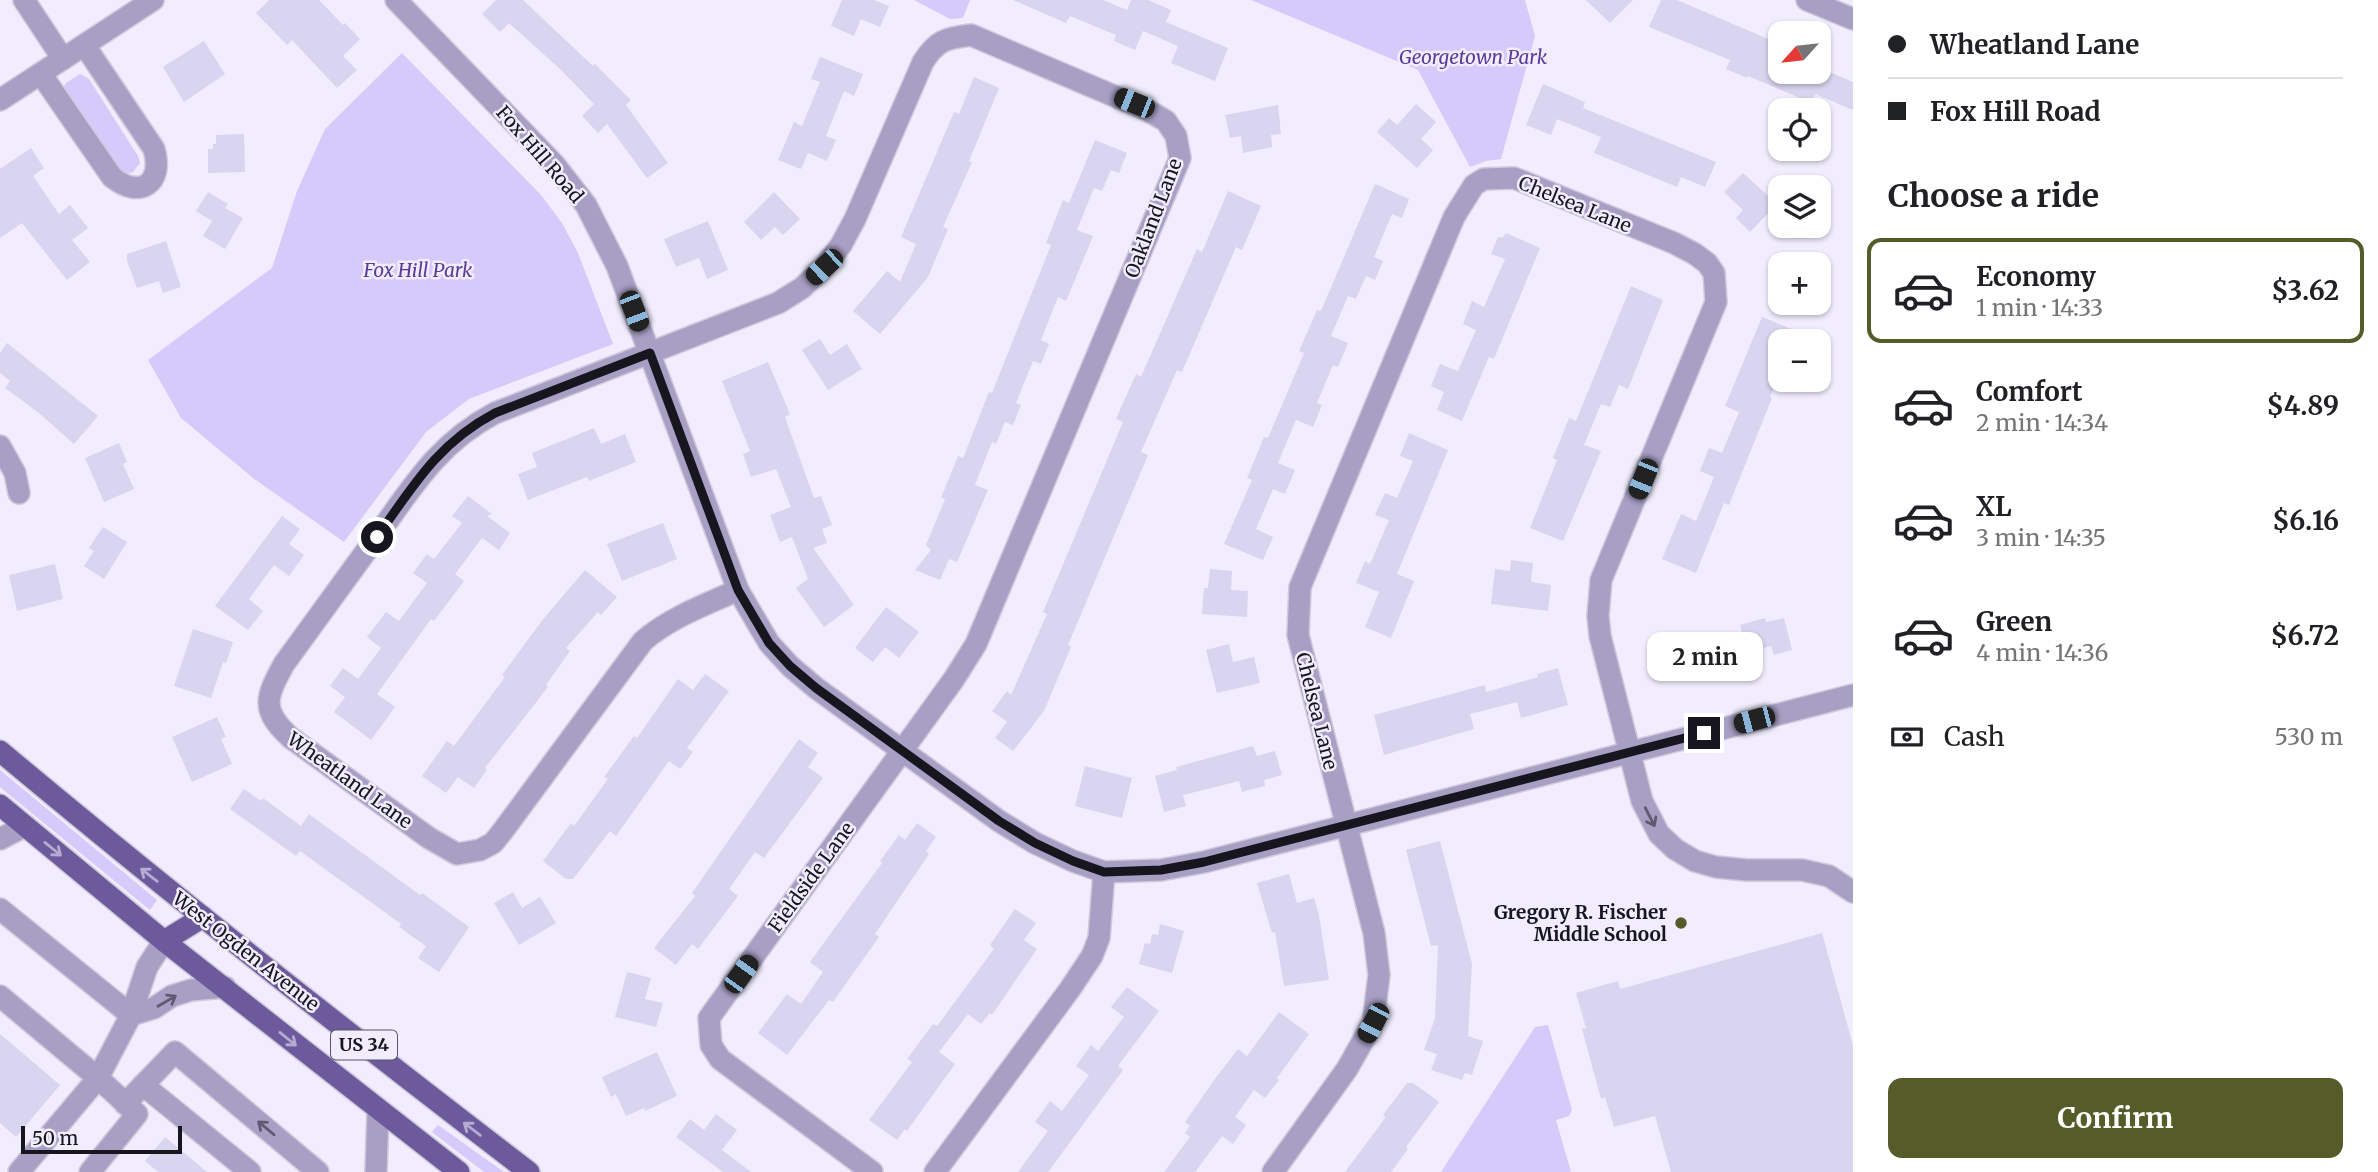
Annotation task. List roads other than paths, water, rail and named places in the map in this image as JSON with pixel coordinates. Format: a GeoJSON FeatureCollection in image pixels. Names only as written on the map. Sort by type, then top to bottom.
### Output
{"type":"FeatureCollection","features":[{"type":"Feature","properties":{"kind":"main road","name":"West Ogden Avenue"},"geometry":{"type":"LineString","coordinates":[[0,751],[203,917],[529,1172]]}},
{"type":"Feature","properties":{"kind":"main road","name":"US 34"},"geometry":{"type":"LineString","coordinates":[[0,806],[164,941],[459,1172]]}},
{"type":"Feature","properties":{"kind":"main road"},"geometry":{"type":"LineString","coordinates":[[164,941],[203,917]]}},
{"type":"Feature","properties":{"kind":"street"},"geometry":{"type":"LineString","coordinates":[[24,0],[63,59]]}},
{"type":"Feature","properties":{"kind":"street"},"geometry":{"type":"LineString","coordinates":[[0,100],[153,0]]}},
{"type":"Feature","properties":{"kind":"street","name":"Fox Hill Road"},"geometry":{"type":"LineString","coordinates":[[396,0],[567,178],[586,205],[606,242],[650,353],[738,590],[769,643],[816,688],[999,821],[1035,843],[1104,872],[1178,867],[1853,695]]}},
{"type":"Feature","properties":{"kind":"street"},"geometry":{"type":"LineString","coordinates":[[1807,0],[1853,19]]}},
{"type":"Feature","properties":{"kind":"street","name":"Oakland Lane"},"geometry":{"type":"LineString","coordinates":[[650,353],[778,303],[802,288],[824,267],[841,245],[855,219],[923,62],[932,49],[947,38],[971,35],[1134,103],[1166,121],[1176,136],[1180,158],[988,619],[954,680],[903,750]]}},
{"type":"Feature","properties":{"kind":"street"},"geometry":{"type":"LineString","coordinates":[[41,74],[112,177],[123,186],[135,189],[147,185],[155,176],[158,163],[154,149],[85,46]]}},
{"type":"Feature","properties":{"kind":"street","name":"Chelsea Lane"},"geometry":{"type":"LineString","coordinates":[[1273,1172],[1347,1069],[1373,1023],[1378,987],[1378,952],[1298,635],[1300,587],[1454,217],[1474,186],[1484,179],[1514,178],[1661,238],[1701,258],[1714,273],[1716,302],[1601,580],[1598,616],[1600,636],[1642,801],[1659,834],[1695,861],[1716,867],[1747,870],[1802,870],[1829,876],[1853,892]]}},
{"type":"Feature","properties":{"kind":"street","name":"Wheatland Lane"},"geometry":{"type":"LineString","coordinates":[[650,353],[495,413],[453,439],[423,473],[284,664],[268,693],[271,713],[279,727],[292,738],[429,838],[457,854],[480,850],[502,832],[643,641],[684,614],[738,590]]}},
{"type":"Feature","properties":{"kind":"street"},"geometry":{"type":"LineString","coordinates":[[0,446],[15,473],[19,493]]}},
{"type":"Feature","properties":{"kind":"street","name":"Fieldside Lane"},"geometry":{"type":"LineString","coordinates":[[872,1172],[719,1059],[711,1045],[709,1018],[903,750]]}},
{"type":"Feature","properties":{"kind":"street"},"geometry":{"type":"LineString","coordinates":[[0,839],[25,826]]}},
{"type":"Feature","properties":{"kind":"street"},"geometry":{"type":"LineString","coordinates":[[935,1172],[1092,956],[1099,938],[1104,872]]}},
{"type":"Feature","properties":{"kind":"street"},"geometry":{"type":"LineString","coordinates":[[0,909],[131,1015]]}},
{"type":"Feature","properties":{"kind":"street"},"geometry":{"type":"LineString","coordinates":[[19,1172],[98,1078],[131,1015],[147,967],[164,941]]}},
{"type":"Feature","properties":{"kind":"street"},"geometry":{"type":"LineString","coordinates":[[131,1015],[154,1008],[172,996],[191,990],[225,987]]}},
{"type":"Feature","properties":{"kind":"street"},"geometry":{"type":"LineString","coordinates":[[0,996],[137,1114],[90,1172]]}},
{"type":"Feature","properties":{"kind":"street"},"geometry":{"type":"LineString","coordinates":[[125,1104],[175,1052],[318,1172]]}},
{"type":"Feature","properties":{"kind":"street"},"geometry":{"type":"LineString","coordinates":[[143,1085],[250,1172]]}},
{"type":"Feature","properties":{"kind":"street"},"geometry":{"type":"LineString","coordinates":[[376,1172],[378,1110]]}},
{"type":"Feature","properties":{"kind":"place","name":"Gregory R. Fischer Middle School"},"geometry":{"type":"Point","coordinates":[1681,923]}},
{"type":"Feature","properties":{"kind":"park label","name":"Georgetown Park"},"geometry":{"type":"Point","coordinates":[1473,57]}},
{"type":"Feature","properties":{"kind":"park label","name":"Fox Hill Park"},"geometry":{"type":"Point","coordinates":[418,270]}}]}
